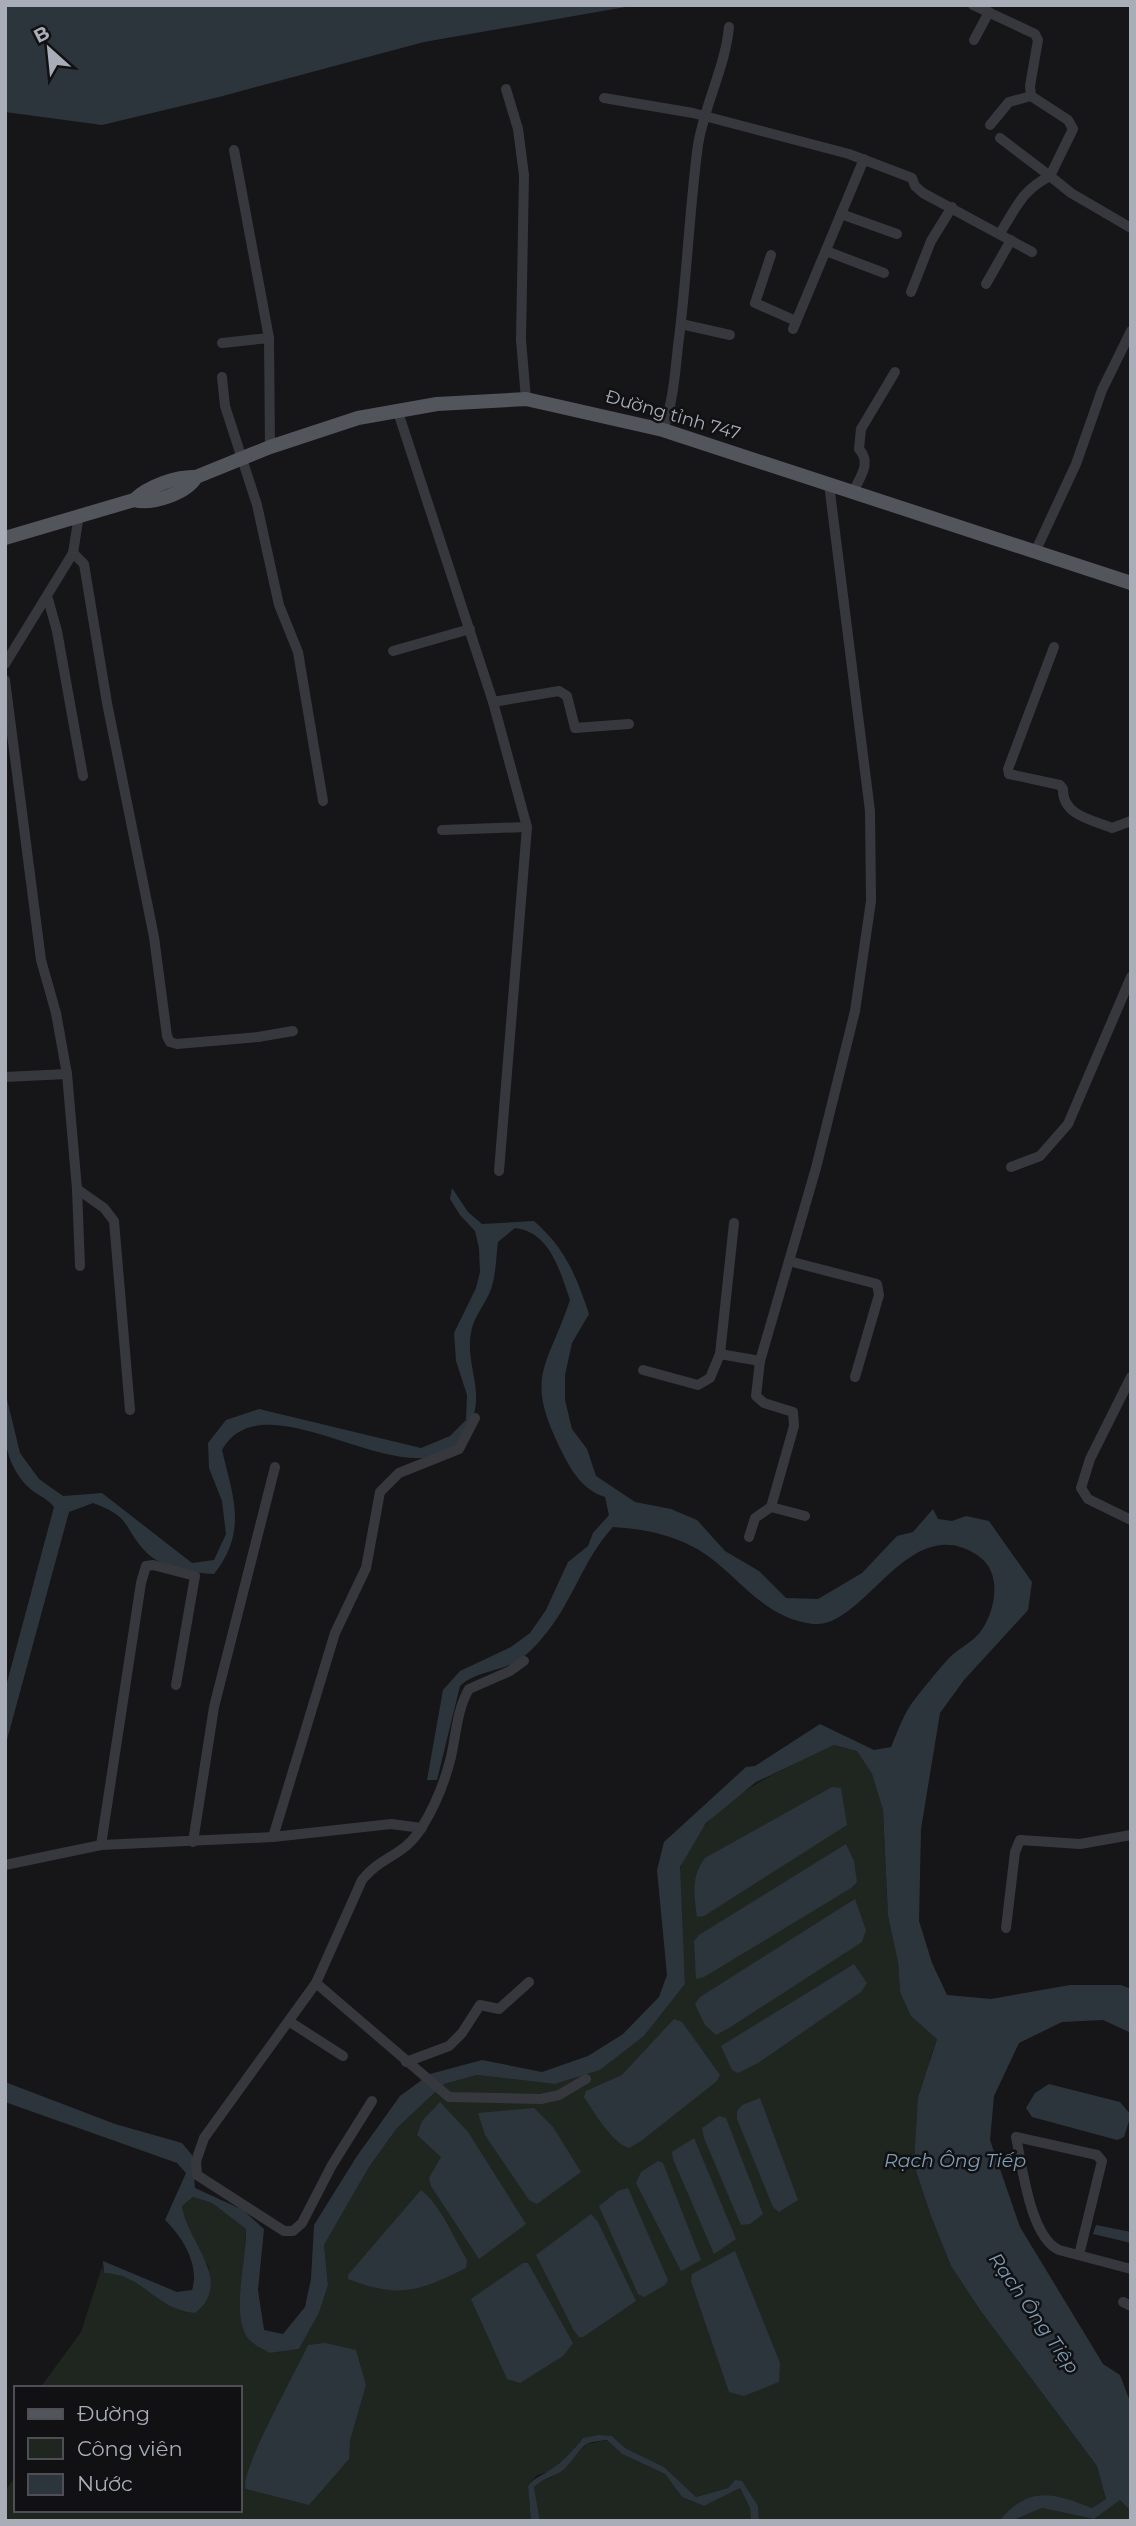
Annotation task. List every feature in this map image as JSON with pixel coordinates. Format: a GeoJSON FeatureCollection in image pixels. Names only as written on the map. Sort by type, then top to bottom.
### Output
{"type":"FeatureCollection","features":[{"type":"Feature","properties":{"kind":"main road","name":"Đường tỉnh 747"},"geometry":{"type":"LineString","coordinates":[[5,538],[134,500],[146,503],[191,486],[196,477],[270,447],[397,410],[485,399],[526,399],[663,430],[1131,583]]}},
{"type":"Feature","properties":{"kind":"street"},"geometry":{"type":"LineString","coordinates":[[973,5],[1035,34],[1038,40],[1030,86],[1031,96]]}},
{"type":"Feature","properties":{"kind":"street"},"geometry":{"type":"LineString","coordinates":[[974,40],[989,12]]}},
{"type":"Feature","properties":{"kind":"street"},"geometry":{"type":"LineString","coordinates":[[663,430],[670,405],[681,324],[699,144],[712,86],[726,57],[729,27]]}},
{"type":"Feature","properties":{"kind":"street"},"geometry":{"type":"LineString","coordinates":[[506,89],[518,130],[524,175],[521,340],[526,399]]}},
{"type":"Feature","properties":{"kind":"street"},"geometry":{"type":"LineString","coordinates":[[990,125],[1009,102],[1031,96],[1068,120],[1073,129],[1049,176],[1026,191],[1000,233]]}},
{"type":"Feature","properties":{"kind":"street"},"geometry":{"type":"LineString","coordinates":[[604,98],[704,117],[864,159],[912,178],[915,186],[923,192],[1032,252]]}},
{"type":"Feature","properties":{"kind":"street"},"geometry":{"type":"LineString","coordinates":[[1000,138],[1071,193],[1131,228]]}},
{"type":"Feature","properties":{"kind":"street"},"geometry":{"type":"LineString","coordinates":[[234,150],[269,338],[270,447]]}},
{"type":"Feature","properties":{"kind":"street"},"geometry":{"type":"LineString","coordinates":[[771,255],[755,303],[794,325],[864,159]]}},
{"type":"Feature","properties":{"kind":"street"},"geometry":{"type":"LineString","coordinates":[[911,292],[931,241],[952,207]]}},
{"type":"Feature","properties":{"kind":"street"},"geometry":{"type":"LineString","coordinates":[[841,214],[897,234]]}},
{"type":"Feature","properties":{"kind":"street"},"geometry":{"type":"LineString","coordinates":[[986,284],[1011,240]]}},
{"type":"Feature","properties":{"kind":"street"},"geometry":{"type":"LineString","coordinates":[[826,251],[884,273]]}},
{"type":"Feature","properties":{"kind":"street"},"geometry":{"type":"LineString","coordinates":[[681,324],[730,335]]}},
{"type":"Feature","properties":{"kind":"street"},"geometry":{"type":"LineString","coordinates":[[1036,550],[1076,464],[1102,390],[1131,331]]}},
{"type":"Feature","properties":{"kind":"street"},"geometry":{"type":"LineString","coordinates":[[222,342],[269,338]]}},
{"type":"Feature","properties":{"kind":"street"},"geometry":{"type":"LineString","coordinates":[[853,492],[866,464],[859,449],[858,437],[895,372]]}},
{"type":"Feature","properties":{"kind":"street"},"geometry":{"type":"LineString","coordinates":[[222,377],[221,392],[257,505],[279,606],[298,652],[323,801]]}},
{"type":"Feature","properties":{"kind":"street"},"geometry":{"type":"LineString","coordinates":[[397,410],[493,702],[527,827],[499,1171]]}},
{"type":"Feature","properties":{"kind":"street"},"geometry":{"type":"LineString","coordinates":[[749,1538],[755,1518],[771,1507],[795,1416],[789,1409],[758,1401],[756,1396],[760,1361],[817,1168],[855,1011],[870,901],[870,811],[829,484]]}},
{"type":"Feature","properties":{"kind":"street"},"geometry":{"type":"LineString","coordinates":[[5,664],[48,599],[73,553],[79,515]]}},
{"type":"Feature","properties":{"kind":"street"},"geometry":{"type":"LineString","coordinates":[[73,553],[84,564],[107,702],[155,937],[167,1036],[170,1042],[177,1044],[293,1031]]}},
{"type":"Feature","properties":{"kind":"street"},"geometry":{"type":"LineString","coordinates":[[48,599],[57,631],[83,776]]}},
{"type":"Feature","properties":{"kind":"street"},"geometry":{"type":"LineString","coordinates":[[393,651],[470,629]]}},
{"type":"Feature","properties":{"kind":"street"},"geometry":{"type":"LineString","coordinates":[[1054,647],[1025,717],[1008,769],[1009,774],[1060,785],[1063,800],[1070,810],[1112,828],[1131,821]]}},
{"type":"Feature","properties":{"kind":"street"},"geometry":{"type":"LineString","coordinates":[[5,680],[41,960],[56,1013],[67,1074],[78,1189],[80,1266]]}},
{"type":"Feature","properties":{"kind":"street"},"geometry":{"type":"LineString","coordinates":[[493,702],[559,691],[567,696],[575,728],[629,724]]}},
{"type":"Feature","properties":{"kind":"street"},"geometry":{"type":"LineString","coordinates":[[442,830],[527,827]]}},
{"type":"Feature","properties":{"kind":"street"},"geometry":{"type":"LineString","coordinates":[[1011,1167],[1041,1156],[1068,1124],[1131,977]]}},
{"type":"Feature","properties":{"kind":"street"},"geometry":{"type":"LineString","coordinates":[[5,1077],[67,1074]]}},
{"type":"Feature","properties":{"kind":"street"},"geometry":{"type":"LineString","coordinates":[[78,1189],[104,1208],[114,1221],[130,1410]]}},
{"type":"Feature","properties":{"kind":"street"},"geometry":{"type":"LineString","coordinates":[[643,1370],[698,1385],[710,1378],[720,1354],[734,1223]]}},
{"type":"Feature","properties":{"kind":"street"},"geometry":{"type":"LineString","coordinates":[[789,1261],[877,1284],[879,1295],[855,1377]]}},
{"type":"Feature","properties":{"kind":"street"},"geometry":{"type":"LineString","coordinates":[[720,1354],[760,1361]]}},
{"type":"Feature","properties":{"kind":"street"},"geometry":{"type":"LineString","coordinates":[[1131,1377],[1090,1459],[1081,1488],[1088,1499],[1131,1520]]}},
{"type":"Feature","properties":{"kind":"street"},"geometry":{"type":"LineString","coordinates":[[272,1837],[335,1633],[366,1568],[380,1492],[399,1473],[459,1449],[475,1418]]}},
{"type":"Feature","properties":{"kind":"street"},"geometry":{"type":"LineString","coordinates":[[193,1842],[214,1707],[275,1467]]}},
{"type":"Feature","properties":{"kind":"street"},"geometry":{"type":"LineString","coordinates":[[771,1507],[805,1516]]}},
{"type":"Feature","properties":{"kind":"street"},"geometry":{"type":"LineString","coordinates":[[101,1845],[141,1583],[146,1566],[153,1564],[195,1576],[176,1685]]}},
{"type":"Feature","properties":{"kind":"street"},"geometry":{"type":"LineString","coordinates":[[372,2101],[332,2165],[302,2223],[293,2231],[284,2231],[197,2175],[196,2161],[204,2138],[219,2114],[243,2088],[316,1983],[362,1880],[372,1867],[403,1852],[422,1828],[450,1761],[461,1709],[469,1689],[510,1671],[524,1661]]}},
{"type":"Feature","properties":{"kind":"street"},"geometry":{"type":"LineString","coordinates":[[5,1865],[101,1845],[272,1837],[391,1824],[422,1828]]}},
{"type":"Feature","properties":{"kind":"street"},"geometry":{"type":"LineString","coordinates":[[1006,1928],[1015,1852],[1020,1840],[1080,1844],[1131,1835]]}},
{"type":"Feature","properties":{"kind":"street"},"geometry":{"type":"LineString","coordinates":[[406,2062],[449,2046],[462,2033],[480,2005],[499,2009],[528,1982]]}},
{"type":"Feature","properties":{"kind":"street"},"geometry":{"type":"LineString","coordinates":[[316,1983],[442,2093],[461,2098],[541,2099],[559,2095],[586,2079]]}},
{"type":"Feature","properties":{"kind":"street"},"geometry":{"type":"LineString","coordinates":[[290,2022],[343,2056]]}},
{"type":"Feature","properties":{"kind":"street"},"geometry":{"type":"LineString","coordinates":[[1079,2255],[1102,2161],[1097,2155],[1016,2137],[1030,2202],[1041,2229],[1054,2249],[1131,2269]]}},
{"type":"Feature","properties":{"kind":"green space"},"geometry":{"type":"Polygon","coordinates":[[[834,1745],[857,1751],[872,1774],[883,1810],[888,1916],[898,1962],[900,1992],[937,2039],[930,2059],[914,2165],[951,2266],[980,2310],[1097,2466],[1106,2499],[1092,2508],[1054,2498],[1031,2499],[1020,2504],[999,2521],[759,2521],[758,2506],[735,2480],[728,2488],[696,2497],[664,2467],[625,2448],[612,2436],[583,2438],[573,2451],[548,2472],[537,2475],[528,2486],[531,2521],[5,2521],[5,2490],[14,2479],[14,2512],[242,2512],[242,2386],[41,2386],[81,2332],[102,2267],[104,2273],[130,2279],[169,2304],[195,2312],[209,2268],[184,2223],[182,2206],[193,2197],[212,2203],[246,2229],[244,2279],[270,2353],[299,2349],[319,2313],[328,2285],[324,2245],[369,2167],[397,2128],[444,2084],[477,2075],[555,2084],[600,2070],[644,2036],[685,1984],[680,1872],[692,1843],[707,1823],[725,1806],[745,1791],[834,1745]]]}},
{"type":"Feature","properties":{"kind":"green space"},"geometry":{"type":"Polygon","coordinates":[[[607,2440],[622,2454],[665,2474],[682,2497],[704,2506],[740,2488],[750,2508],[751,2521],[540,2521],[534,2487],[540,2480],[551,2478],[587,2444],[607,2440]]]}},
{"type":"Feature","properties":{"kind":"green space"},"geometry":{"type":"Polygon","coordinates":[[[1120,2499],[1131,2511],[1131,2521],[1011,2521],[1042,2508],[1094,2519],[1120,2499]]]}},
{"type":"Feature","properties":{"kind":"water"},"geometry":{"type":"Polygon","coordinates":[[[5,5],[637,5],[424,42],[102,125],[5,112],[5,5]]]}},
{"type":"Feature","properties":{"kind":"water","name":"Rạch Ông Tiếp"},"geometry":{"type":"Polygon","coordinates":[[[452,1188],[468,1212],[482,1224],[534,1221],[554,1241],[574,1275],[589,1314],[572,1343],[565,1375],[565,1400],[572,1429],[587,1449],[596,1476],[635,1502],[671,1509],[697,1520],[725,1551],[759,1571],[786,1598],[818,1599],[862,1573],[897,1536],[913,1532],[933,1509],[938,1519],[952,1521],[966,1516],[989,1521],[1032,1582],[1028,1610],[964,1680],[940,1713],[921,1829],[919,1921],[932,1963],[947,1995],[991,1999],[1070,1985],[1121,1985],[1131,1989],[1131,2033],[1103,2020],[1062,2022],[1019,2043],[994,2096],[990,2140],[1020,2227],[1103,2364],[1120,2375],[1131,2404],[1131,2511],[1120,2500],[1094,2519],[1042,2508],[1011,2521],[999,2521],[1010,2509],[1032,2497],[1054,2496],[1092,2508],[1106,2499],[1097,2466],[980,2310],[951,2266],[914,2165],[918,2098],[937,2039],[911,2016],[900,1992],[898,1962],[888,1916],[883,1810],[872,1774],[857,1751],[834,1745],[756,1782],[706,1823],[680,1867],[685,1984],[644,2036],[600,2070],[555,2084],[477,2075],[444,2084],[397,2128],[369,2167],[324,2245],[328,2285],[319,2313],[299,2349],[270,2353],[247,2337],[240,2314],[246,2229],[212,2203],[193,2197],[182,2206],[210,2275],[211,2288],[206,2301],[195,2313],[169,2305],[130,2279],[104,2273],[103,2261],[177,2292],[192,2290],[192,2262],[184,2243],[165,2220],[186,2173],[177,2163],[5,2102],[5,2082],[115,2124],[182,2143],[192,2155],[195,2188],[243,2210],[264,2229],[258,2290],[264,2330],[283,2334],[305,2307],[311,2279],[314,2225],[357,2156],[400,2096],[430,2074],[482,2060],[542,2072],[588,2056],[623,2034],[659,1997],[667,1975],[657,1870],[664,1842],[746,1767],[755,1766],[820,1724],[874,1750],[891,1747],[911,1704],[949,1658],[978,1635],[986,1622],[993,1602],[994,1581],[991,1571],[977,1555],[952,1545],[930,1548],[908,1558],[851,1609],[832,1621],[813,1624],[795,1620],[765,1605],[713,1560],[689,1544],[657,1533],[613,1527],[593,1553],[553,1624],[533,1648],[514,1663],[479,1675],[460,1686],[437,1780],[427,1780],[443,1690],[460,1671],[511,1647],[530,1633],[546,1610],[568,1562],[588,1546],[593,1533],[609,1515],[605,1497],[584,1485],[570,1466],[550,1427],[544,1406],[543,1374],[570,1300],[552,1255],[545,1245],[527,1231],[515,1228],[498,1242],[493,1284],[472,1327],[470,1356],[476,1388],[475,1411],[471,1423],[450,1450],[421,1458],[387,1454],[311,1432],[275,1425],[245,1429],[222,1450],[235,1513],[231,1543],[214,1574],[179,1569],[153,1558],[139,1544],[122,1519],[106,1508],[93,1503],[69,1512],[5,1747],[5,1690],[54,1507],[27,1486],[12,1464],[6,1442],[5,1391],[20,1453],[39,1479],[63,1496],[102,1493],[192,1563],[214,1560],[226,1534],[222,1501],[209,1468],[208,1443],[226,1420],[259,1409],[421,1448],[450,1436],[466,1420],[467,1395],[456,1361],[454,1333],[476,1288],[480,1272],[479,1248],[475,1231],[450,1199],[452,1188]]]}},
{"type":"Feature","properties":{"kind":"water"},"geometry":{"type":"Polygon","coordinates":[[[832,1787],[841,1788],[847,1825],[704,1916],[697,1917],[696,1879],[705,1858],[832,1787]]]}},
{"type":"Feature","properties":{"kind":"water"},"geometry":{"type":"Polygon","coordinates":[[[846,1844],[854,1861],[857,1882],[851,1888],[704,1977],[696,1979],[694,1941],[699,1935],[846,1844]]]}},
{"type":"Feature","properties":{"kind":"water"},"geometry":{"type":"Polygon","coordinates":[[[855,1899],[866,1930],[862,1942],[716,2035],[705,2025],[695,2004],[700,1997],[855,1899]]]}},
{"type":"Feature","properties":{"kind":"water"},"geometry":{"type":"Polygon","coordinates":[[[854,1964],[867,1983],[861,1992],[758,2063],[738,2073],[732,2070],[721,2046],[854,1964]]]}},
{"type":"Feature","properties":{"kind":"water"},"geometry":{"type":"Polygon","coordinates":[[[674,2019],[682,2022],[720,2075],[717,2081],[629,2148],[616,2140],[604,2126],[584,2097],[586,2091],[622,2075],[674,2019]]]}},
{"type":"Feature","properties":{"kind":"water"},"geometry":{"type":"Polygon","coordinates":[[[1049,2084],[1120,2102],[1131,2115],[1124,2137],[1117,2140],[1032,2117],[1026,2108],[1035,2093],[1049,2084]]]}},
{"type":"Feature","properties":{"kind":"water"},"geometry":{"type":"Polygon","coordinates":[[[760,2098],[798,2200],[779,2212],[773,2207],[737,2119],[737,2111],[742,2105],[760,2098]]]}},
{"type":"Feature","properties":{"kind":"water"},"geometry":{"type":"Polygon","coordinates":[[[440,2102],[468,2132],[526,2224],[479,2259],[431,2186],[429,2178],[441,2157],[417,2135],[422,2121],[440,2102]]]}},
{"type":"Feature","properties":{"kind":"water"},"geometry":{"type":"Polygon","coordinates":[[[534,2108],[553,2127],[581,2172],[537,2204],[529,2200],[485,2135],[478,2113],[534,2108]]]}},
{"type":"Feature","properties":{"kind":"water"},"geometry":{"type":"Polygon","coordinates":[[[719,2116],[726,2118],[763,2214],[750,2224],[741,2225],[704,2138],[702,2128],[719,2116]]]}},
{"type":"Feature","properties":{"kind":"water"},"geometry":{"type":"Polygon","coordinates":[[[694,2138],[736,2239],[714,2254],[673,2159],[672,2152],[694,2138]]]}},
{"type":"Feature","properties":{"kind":"water"},"geometry":{"type":"Polygon","coordinates":[[[658,2161],[663,2163],[701,2260],[681,2271],[636,2183],[641,2172],[658,2161]]]}},
{"type":"Feature","properties":{"kind":"water"},"geometry":{"type":"Polygon","coordinates":[[[628,2188],[668,2280],[665,2285],[644,2297],[638,2294],[599,2206],[618,2191],[628,2188]]]}},
{"type":"Feature","properties":{"kind":"water"},"geometry":{"type":"Polygon","coordinates":[[[421,2190],[447,2223],[467,2260],[466,2268],[409,2290],[382,2289],[348,2279],[348,2275],[421,2190]]]}},
{"type":"Feature","properties":{"kind":"water"},"geometry":{"type":"Polygon","coordinates":[[[591,2214],[598,2222],[636,2301],[583,2337],[579,2337],[536,2255],[591,2214]]]}},
{"type":"Feature","properties":{"kind":"water"},"geometry":{"type":"Polygon","coordinates":[[[1096,2225],[1131,2232],[1131,2243],[1093,2234],[1096,2225]]]}},
{"type":"Feature","properties":{"kind":"water"},"geometry":{"type":"Polygon","coordinates":[[[735,2251],[780,2363],[779,2382],[744,2396],[729,2392],[691,2281],[692,2274],[735,2251]]]}},
{"type":"Feature","properties":{"kind":"water"},"geometry":{"type":"Polygon","coordinates":[[[523,2263],[528,2263],[573,2343],[563,2356],[520,2383],[507,2379],[471,2299],[523,2263]]]}},
{"type":"Feature","properties":{"kind":"water"},"geometry":{"type":"Polygon","coordinates":[[[325,2343],[356,2350],[366,2385],[350,2440],[349,2459],[309,2505],[246,2489],[246,2480],[259,2443],[308,2345],[325,2343]]]}},
{"type":"Feature","properties":{"kind":"water"},"geometry":{"type":"Polygon","coordinates":[[[612,2436],[625,2448],[664,2467],[696,2497],[728,2488],[735,2480],[742,2481],[758,2506],[759,2521],[751,2521],[750,2508],[740,2488],[704,2506],[682,2497],[665,2474],[622,2454],[607,2440],[585,2445],[563,2470],[534,2487],[540,2521],[531,2521],[528,2486],[564,2459],[583,2438],[612,2436]]]}},
{"type":"Feature","properties":{"kind":"water label","name":"Rạch Ông Tiệp"},"geometry":{"type":"Point","coordinates":[1034,2313]}}]}
